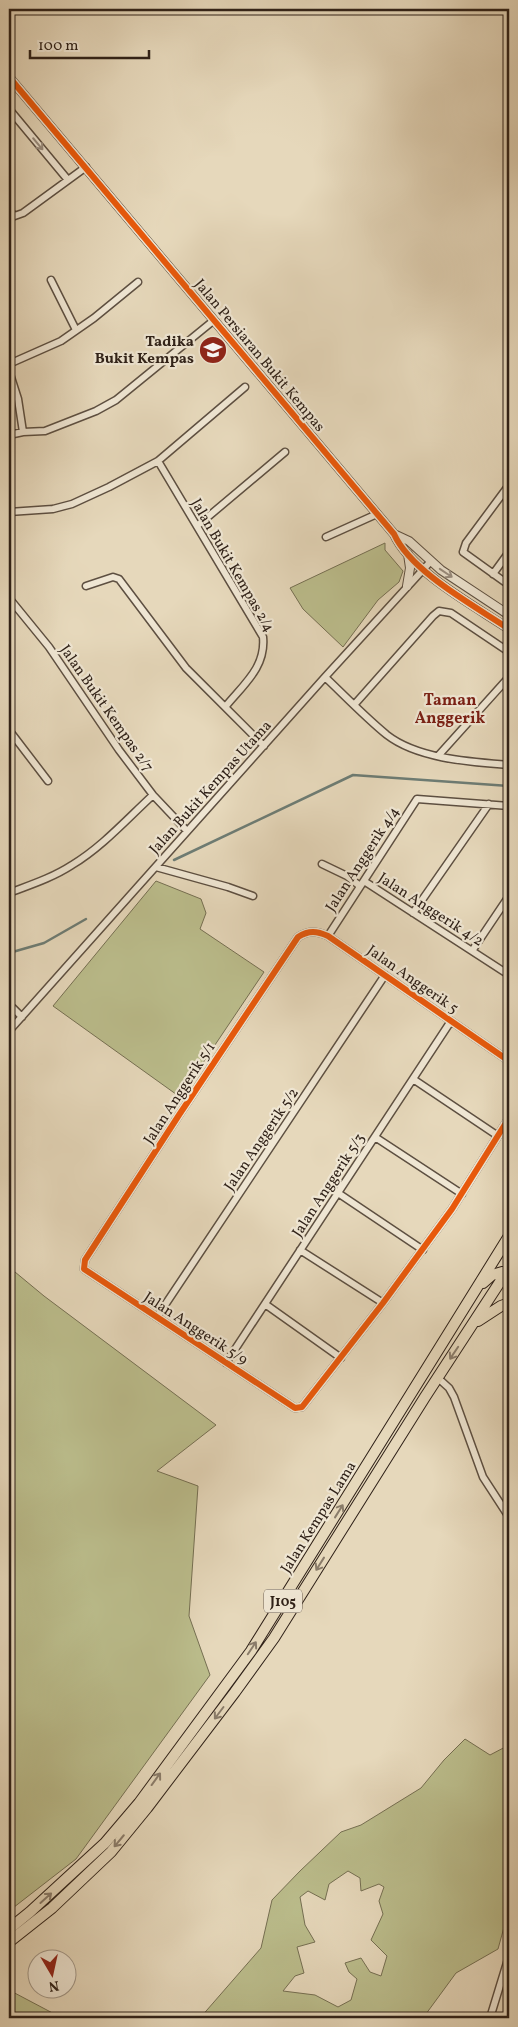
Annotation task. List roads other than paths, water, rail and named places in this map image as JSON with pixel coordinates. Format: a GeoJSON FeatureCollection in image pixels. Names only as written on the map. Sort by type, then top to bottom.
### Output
{"type":"FeatureCollection","features":[{"type":"Feature","properties":{"kind":"main road","name":"Jalan Kempas Lama"},"geometry":{"type":"LineString","coordinates":[[9,1929],[105,1843],[139,1803],[251,1651],[509,1236]]}},
{"type":"Feature","properties":{"kind":"main road","name":"Jalan Kempas Lama"},"geometry":{"type":"LineString","coordinates":[[9,1942],[52,1908],[111,1852],[147,1808],[260,1658],[438,1378],[506,1275],[500,1260],[509,1240]]}},
{"type":"Feature","properties":{"kind":"main road"},"geometry":{"type":"LineString","coordinates":[[459,1314],[486,1279],[506,1275]]}},
{"type":"Feature","properties":{"kind":"main road"},"geometry":{"type":"LineString","coordinates":[[473,1325],[501,1306],[509,1303]]}},
{"type":"Feature","properties":{"kind":"street","name":"Jalan Persiaran Bukit Kempas"},"geometry":{"type":"LineString","coordinates":[[9,77],[394,534],[399,544],[423,570],[509,629]]}},
{"type":"Feature","properties":{"kind":"street"},"geometry":{"type":"LineString","coordinates":[[9,108],[68,180]]}},
{"type":"Feature","properties":{"kind":"street"},"geometry":{"type":"LineString","coordinates":[[9,209],[11,217],[23,213],[86,167]]}},
{"type":"Feature","properties":{"kind":"street"},"geometry":{"type":"LineString","coordinates":[[51,280],[76,330]]}},
{"type":"Feature","properties":{"kind":"street"},"geometry":{"type":"LineString","coordinates":[[9,364],[61,342],[138,282]]}},
{"type":"Feature","properties":{"kind":"street"},"geometry":{"type":"LineString","coordinates":[[9,435],[45,431],[96,411],[116,400],[213,321]]}},
{"type":"Feature","properties":{"kind":"street"},"geometry":{"type":"LineString","coordinates":[[9,371],[18,399],[23,432]]}},
{"type":"Feature","properties":{"kind":"street"},"geometry":{"type":"LineString","coordinates":[[9,512],[53,509],[72,504],[109,487],[158,460],[245,388]]}},
{"type":"Feature","properties":{"kind":"street"},"geometry":{"type":"LineString","coordinates":[[197,526],[285,452]]}},
{"type":"Feature","properties":{"kind":"street","name":"Jalan Bukit Kempas 2/4"},"geometry":{"type":"LineString","coordinates":[[158,460],[263,637],[264,651],[258,667],[226,706]]}},
{"type":"Feature","properties":{"kind":"street"},"geometry":{"type":"LineString","coordinates":[[509,485],[466,543],[463,552],[509,585]]}},
{"type":"Feature","properties":{"kind":"street"},"geometry":{"type":"LineString","coordinates":[[326,537],[377,514]]}},
{"type":"Feature","properties":{"kind":"street","name":"Jalan Persiaran Bukit Kempas"},"geometry":{"type":"LineString","coordinates":[[394,534],[409,541],[441,570],[509,615]]}},
{"type":"Feature","properties":{"kind":"street"},"geometry":{"type":"LineString","coordinates":[[407,552],[410,568],[407,586]]}},
{"type":"Feature","properties":{"kind":"street"},"geometry":{"type":"LineString","coordinates":[[493,574],[509,552]]}},
{"type":"Feature","properties":{"kind":"street","name":"Jalan Bukit Kempas Utama"},"geometry":{"type":"LineString","coordinates":[[9,1031],[186,831],[431,561]]}},
{"type":"Feature","properties":{"kind":"street"},"geometry":{"type":"LineString","coordinates":[[86,586],[113,576],[119,579],[186,668],[264,746]]}},
{"type":"Feature","properties":{"kind":"street","name":"Jalan Bukit Kempas 2/7"},"geometry":{"type":"LineString","coordinates":[[9,598],[49,647],[119,750],[153,795],[186,831]]}},
{"type":"Feature","properties":{"kind":"street"},"geometry":{"type":"LineString","coordinates":[[354,705],[433,616],[439,612],[451,613],[509,652]]}},
{"type":"Feature","properties":{"kind":"street"},"geometry":{"type":"LineString","coordinates":[[325,677],[388,736],[409,747],[438,756],[509,764]]}},
{"type":"Feature","properties":{"kind":"street"},"geometry":{"type":"LineString","coordinates":[[438,756],[509,677]]}},
{"type":"Feature","properties":{"kind":"street"},"geometry":{"type":"LineString","coordinates":[[9,730],[48,781]]}},
{"type":"Feature","properties":{"kind":"street"},"geometry":{"type":"LineString","coordinates":[[9,893],[72,866],[153,795]]}},
{"type":"Feature","properties":{"kind":"street","name":"Jalan Anggerik 4/4"},"geometry":{"type":"LineString","coordinates":[[328,936],[417,799],[509,806]]}},
{"type":"Feature","properties":{"kind":"street"},"geometry":{"type":"LineString","coordinates":[[413,913],[489,804]]}},
{"type":"Feature","properties":{"kind":"street","name":"Jalan Anggerik 4/2"},"geometry":{"type":"LineString","coordinates":[[322,864],[362,883],[413,913],[509,976]]}},
{"type":"Feature","properties":{"kind":"street"},"geometry":{"type":"LineString","coordinates":[[156,867],[253,896]]}},
{"type":"Feature","properties":{"kind":"street"},"geometry":{"type":"LineString","coordinates":[[472,951],[509,896]]}},
{"type":"Feature","properties":{"kind":"street","name":"Jalan Anggerik 5"},"geometry":{"type":"LineString","coordinates":[[298,937],[311,931],[328,936],[509,1060]]}},
{"type":"Feature","properties":{"kind":"street","name":"Jalan Anggerik 5/1"},"geometry":{"type":"LineString","coordinates":[[84,1264],[178,1115],[298,937]]}},
{"type":"Feature","properties":{"kind":"street","name":"Jalan Anggerik 5/2"},"geometry":{"type":"LineString","coordinates":[[157,1317],[385,975]]}},
{"type":"Feature","properties":{"kind":"street"},"geometry":{"type":"LineString","coordinates":[[9,1008],[13,1008],[22,1017]]}},
{"type":"Feature","properties":{"kind":"street","name":"Jalan Anggerik 5/3"},"geometry":{"type":"LineString","coordinates":[[226,1362],[451,1021]]}},
{"type":"Feature","properties":{"kind":"street"},"geometry":{"type":"LineString","coordinates":[[413,1079],[498,1136]]}},
{"type":"Feature","properties":{"kind":"street"},"geometry":{"type":"LineString","coordinates":[[265,1304],[341,1358],[423,1250],[462,1194],[509,1118]]}},
{"type":"Feature","properties":{"kind":"street"},"geometry":{"type":"LineString","coordinates":[[375,1137],[462,1194]]}},
{"type":"Feature","properties":{"kind":"street"},"geometry":{"type":"LineString","coordinates":[[338,1193],[423,1250]]}},
{"type":"Feature","properties":{"kind":"street"},"geometry":{"type":"LineString","coordinates":[[300,1250],[383,1303]]}},
{"type":"Feature","properties":{"kind":"street","name":"Jalan Anggerik 5/9"},"geometry":{"type":"LineString","coordinates":[[84,1264],[87,1272],[295,1408],[304,1405],[341,1358]]}},
{"type":"Feature","properties":{"kind":"street"},"geometry":{"type":"LineString","coordinates":[[438,1378],[449,1388],[454,1397],[483,1477],[509,1517]]}},
{"type":"Feature","properties":{"kind":"street"},"geometry":{"type":"LineString","coordinates":[[490,2018],[509,1956]]}},
{"type":"Feature","properties":{"kind":"waterway"},"geometry":{"type":"LineString","coordinates":[[174,860],[353,775],[509,786]]}},
{"type":"Feature","properties":{"kind":"waterway"},"geometry":{"type":"LineString","coordinates":[[9,953],[44,943],[86,919]]}},
{"type":"Feature","properties":{"kind":"place","name":"Tadika Bukit Kempas"},"geometry":{"type":"Point","coordinates":[213,350]}},
{"type":"Feature","properties":{"kind":"district","name":"Taman Anggerik"},"geometry":{"type":"Point","coordinates":[450,708]}}]}
